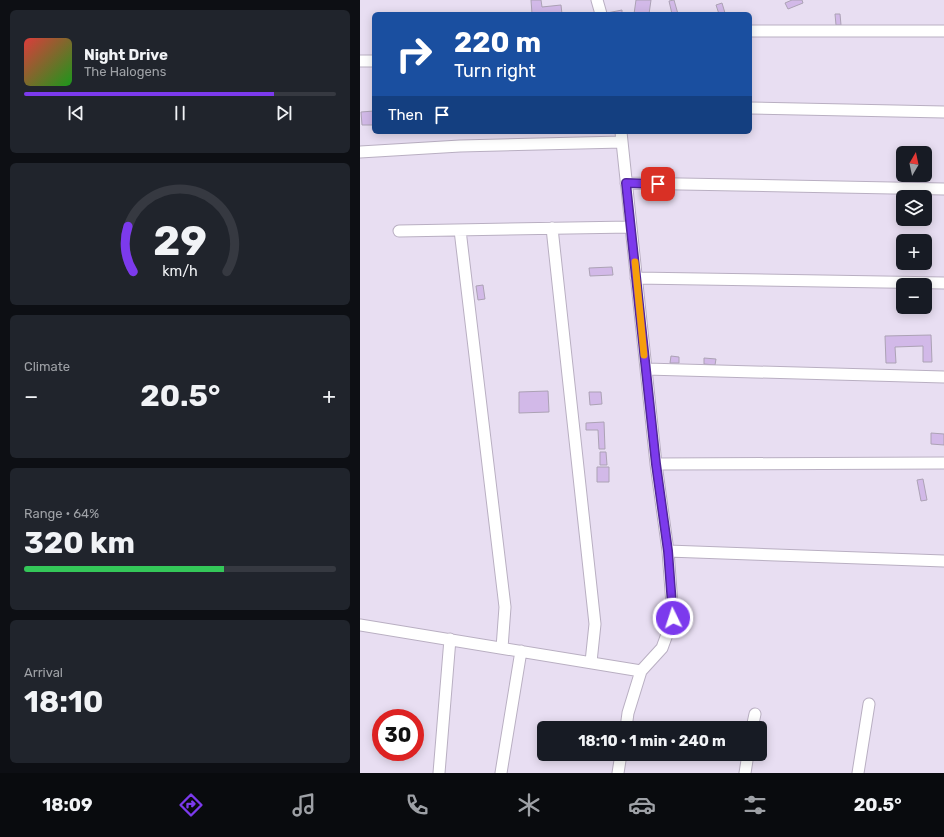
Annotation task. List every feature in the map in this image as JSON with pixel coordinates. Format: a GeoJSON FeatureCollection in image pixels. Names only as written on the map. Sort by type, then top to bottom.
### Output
{"type":"FeatureCollection","features":[{"type":"Feature","properties":{"kind":"street"},"geometry":{"type":"LineString","coordinates":[[599,1],[601,12]]}},
{"type":"Feature","properties":{"kind":"street"},"geometry":{"type":"LineString","coordinates":[[752,31],[944,31]]}},
{"type":"Feature","properties":{"kind":"street"},"geometry":{"type":"LineString","coordinates":[[360,61],[372,61]]}},
{"type":"Feature","properties":{"kind":"street"},"geometry":{"type":"LineString","coordinates":[[752,108],[944,112]]}},
{"type":"Feature","properties":{"kind":"street"},"geometry":{"type":"LineString","coordinates":[[360,152],[621,137],[656,464],[668,551],[673,618],[662,648],[641,671],[627,721]]}},
{"type":"Feature","properties":{"kind":"street"},"geometry":{"type":"LineString","coordinates":[[626,183],[944,189]]}},
{"type":"Feature","properties":{"kind":"street"},"geometry":{"type":"LineString","coordinates":[[398,231],[631,227]]}},
{"type":"Feature","properties":{"kind":"street"},"geometry":{"type":"LineString","coordinates":[[552,228],[595,624],[591,662]]}},
{"type":"Feature","properties":{"kind":"street"},"geometry":{"type":"LineString","coordinates":[[460,230],[505,607],[502,648]]}},
{"type":"Feature","properties":{"kind":"street"},"geometry":{"type":"LineString","coordinates":[[636,278],[944,283]]}},
{"type":"Feature","properties":{"kind":"street"},"geometry":{"type":"LineString","coordinates":[[646,369],[944,377]]}},
{"type":"Feature","properties":{"kind":"street"},"geometry":{"type":"LineString","coordinates":[[656,464],[944,463]]}},
{"type":"Feature","properties":{"kind":"street"},"geometry":{"type":"LineString","coordinates":[[668,551],[944,561]]}},
{"type":"Feature","properties":{"kind":"street"},"geometry":{"type":"LineString","coordinates":[[360,625],[641,671]]}},
{"type":"Feature","properties":{"kind":"street"},"geometry":{"type":"LineString","coordinates":[[439,773],[450,639]]}},
{"type":"Feature","properties":{"kind":"street"},"geometry":{"type":"LineString","coordinates":[[501,773],[521,651]]}},
{"type":"Feature","properties":{"kind":"street"},"geometry":{"type":"LineString","coordinates":[[858,773],[869,704]]}},
{"type":"Feature","properties":{"kind":"street"},"geometry":{"type":"LineString","coordinates":[[754,721],[755,714]]}},
{"type":"Feature","properties":{"kind":"street"},"geometry":{"type":"LineString","coordinates":[[618,773],[620,761]]}},
{"type":"Feature","properties":{"kind":"street"},"geometry":{"type":"LineString","coordinates":[[745,773],[747,761]]}},
{"type":"Feature","properties":{"kind":"building"},"geometry":{"type":"Polygon","coordinates":[[[531,0],[541,0],[542,7],[561,5],[562,12],[532,12],[531,0]]]}},
{"type":"Feature","properties":{"kind":"building"},"geometry":{"type":"Polygon","coordinates":[[[636,0],[651,0],[649,12],[634,12],[636,0]]]}},
{"type":"Feature","properties":{"kind":"building"},"geometry":{"type":"Polygon","coordinates":[[[674,0],[677,12],[672,12],[669,1],[674,0]]]}},
{"type":"Feature","properties":{"kind":"building"},"geometry":{"type":"Polygon","coordinates":[[[792,0],[802,0],[803,3],[788,9],[785,3],[792,0]]]}},
{"type":"Feature","properties":{"kind":"building"},"geometry":{"type":"Polygon","coordinates":[[[722,3],[725,12],[718,12],[716,5],[722,3]]]}},
{"type":"Feature","properties":{"kind":"building"},"geometry":{"type":"Polygon","coordinates":[[[835,14],[840,14],[841,25],[836,25],[835,14]]]}},
{"type":"Feature","properties":{"kind":"building"},"geometry":{"type":"Polygon","coordinates":[[[372,111],[372,125],[362,125],[361,112],[372,111]]]}},
{"type":"Feature","properties":{"kind":"building"},"geometry":{"type":"Polygon","coordinates":[[[612,267],[613,275],[590,276],[589,268],[612,267]]]}},
{"type":"Feature","properties":{"kind":"building"},"geometry":{"type":"Polygon","coordinates":[[[483,285],[485,299],[478,300],[476,286],[483,285]]]}},
{"type":"Feature","properties":{"kind":"building"},"geometry":{"type":"Polygon","coordinates":[[[931,335],[932,362],[923,362],[923,346],[895,347],[896,363],[886,363],[885,336],[931,335]]]}},
{"type":"Feature","properties":{"kind":"building"},"geometry":{"type":"Polygon","coordinates":[[[671,356],[679,357],[679,363],[670,363],[671,356]]]}},
{"type":"Feature","properties":{"kind":"building"},"geometry":{"type":"Polygon","coordinates":[[[704,358],[716,359],[715,365],[704,364],[704,358]]]}},
{"type":"Feature","properties":{"kind":"building"},"geometry":{"type":"Polygon","coordinates":[[[548,391],[549,412],[519,413],[519,392],[548,391]]]}},
{"type":"Feature","properties":{"kind":"building"},"geometry":{"type":"Polygon","coordinates":[[[589,392],[601,392],[602,404],[590,405],[589,392]]]}},
{"type":"Feature","properties":{"kind":"building"},"geometry":{"type":"Polygon","coordinates":[[[604,422],[605,449],[599,449],[598,430],[586,430],[586,423],[604,422]]]}},
{"type":"Feature","properties":{"kind":"building"},"geometry":{"type":"Polygon","coordinates":[[[931,433],[944,434],[944,445],[931,444],[931,433]]]}},
{"type":"Feature","properties":{"kind":"building"},"geometry":{"type":"Polygon","coordinates":[[[600,452],[606,452],[607,465],[600,465],[600,452]]]}},
{"type":"Feature","properties":{"kind":"building"},"geometry":{"type":"Polygon","coordinates":[[[597,467],[609,467],[609,482],[597,482],[597,467]]]}},
{"type":"Feature","properties":{"kind":"building"},"geometry":{"type":"Polygon","coordinates":[[[923,479],[927,500],[921,501],[917,480],[923,479]]]}},
{"type":"Feature","properties":{"kind":"slow traffic"},"geometry":{"type":"LineString","coordinates":[[635,262],[644,355]]}},
{"type":"Feature","properties":{"kind":"route"},"geometry":{"type":"LineString","coordinates":[[658,184],[626,183],[656,464],[668,551],[673,618]]}}]}
